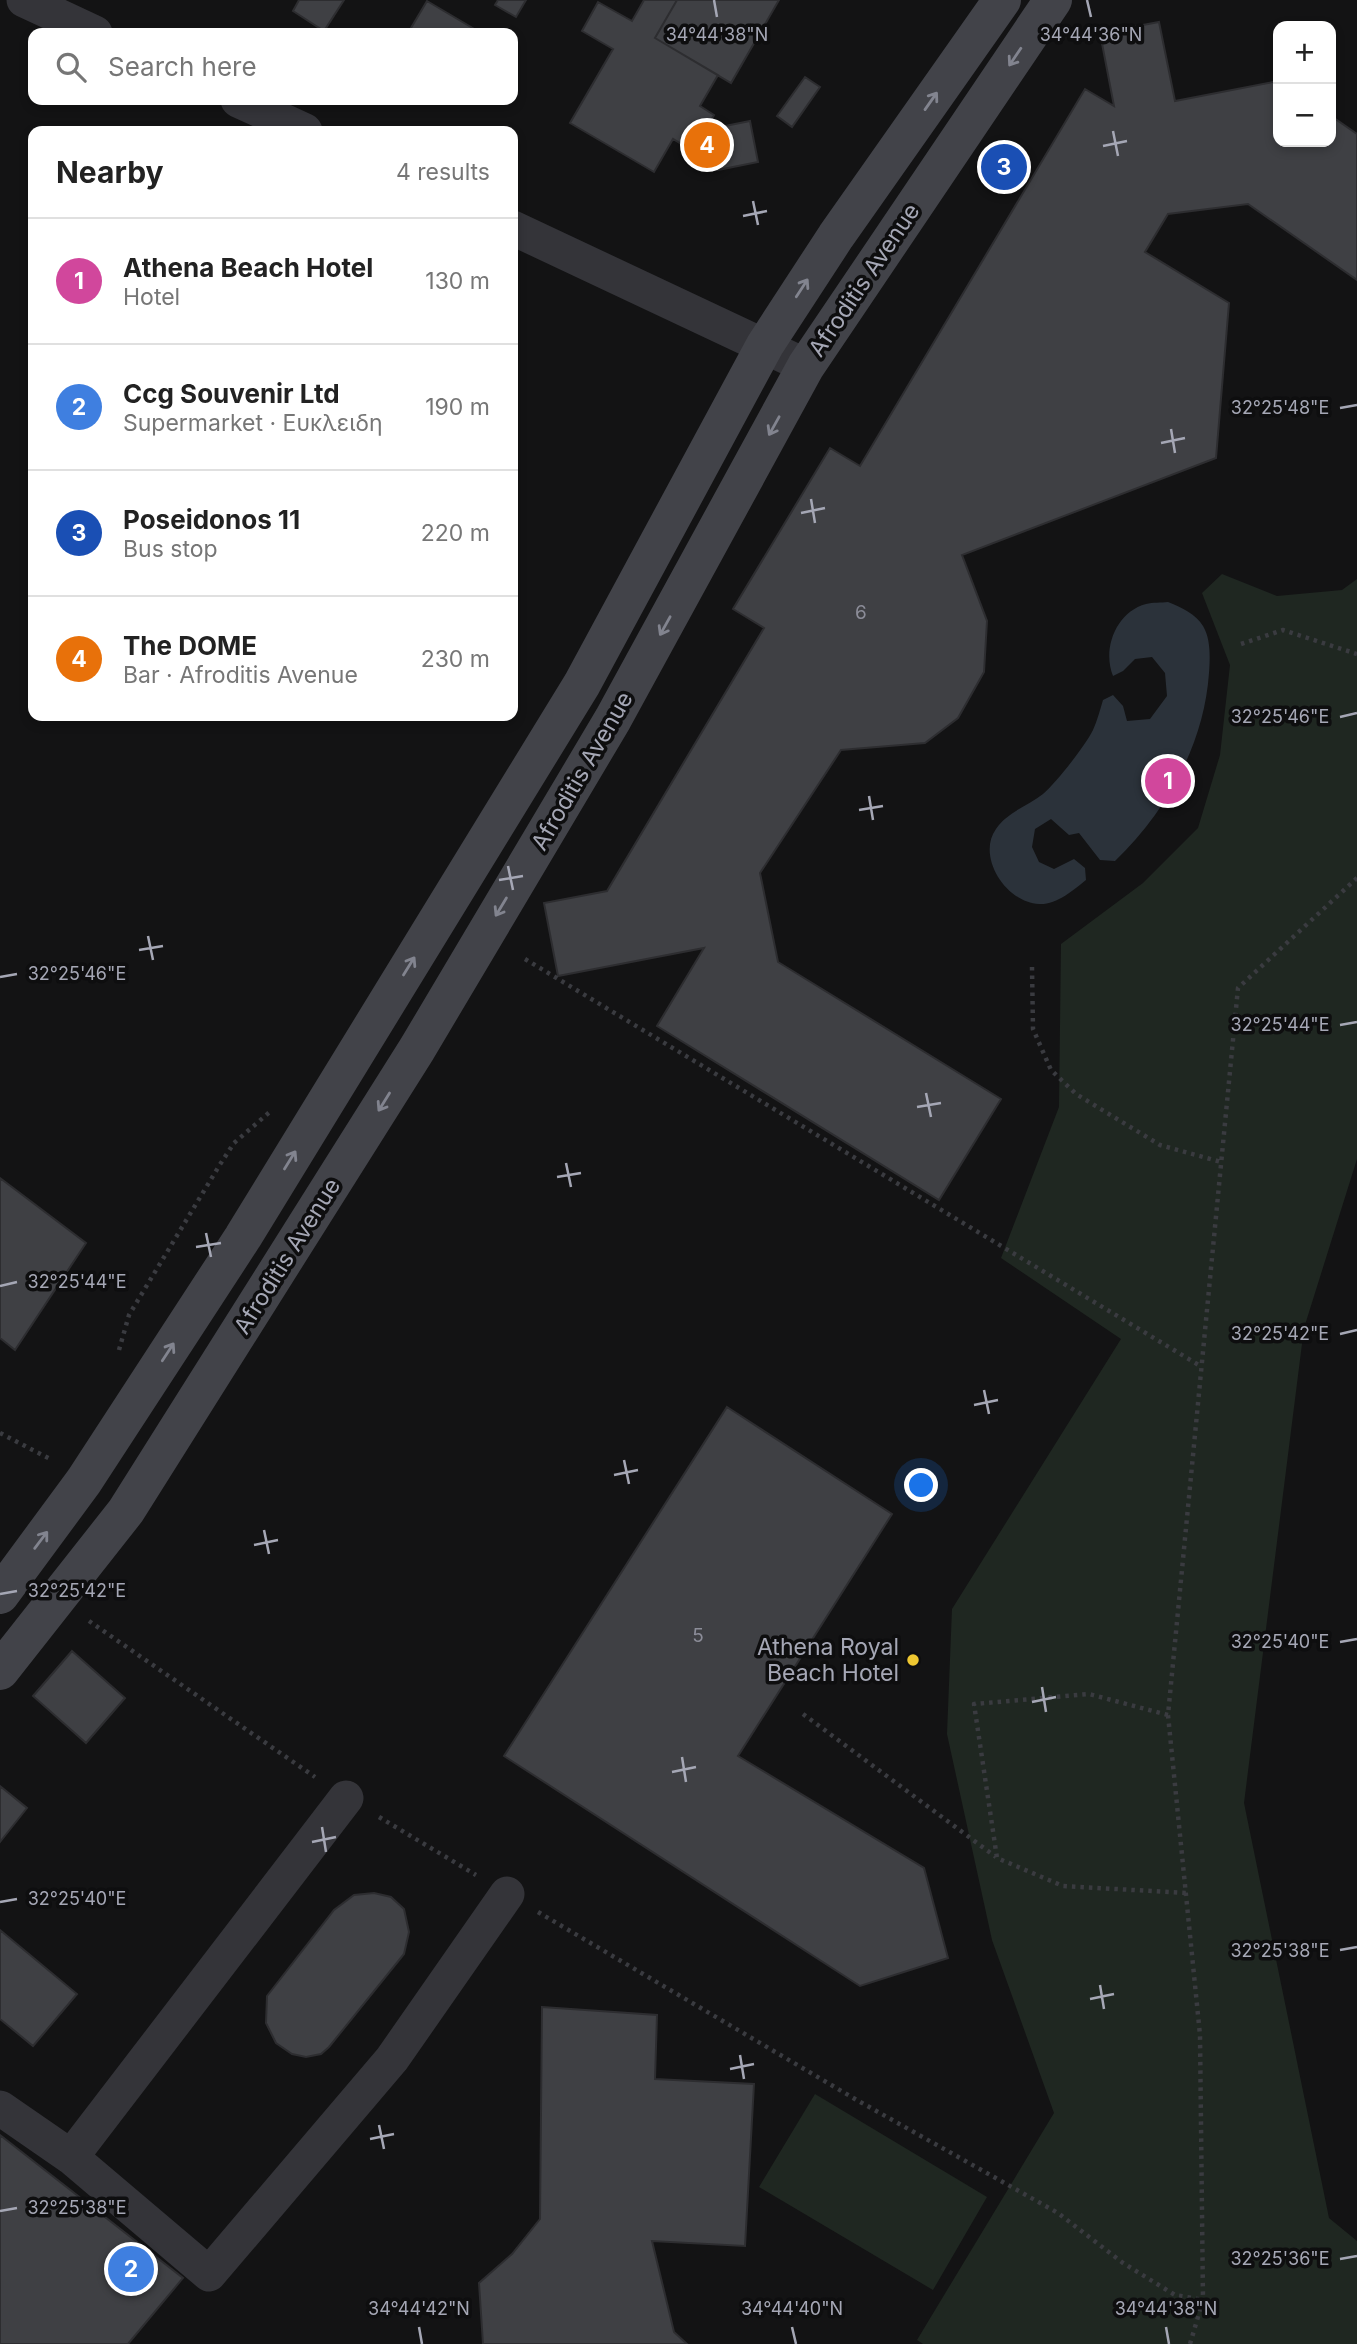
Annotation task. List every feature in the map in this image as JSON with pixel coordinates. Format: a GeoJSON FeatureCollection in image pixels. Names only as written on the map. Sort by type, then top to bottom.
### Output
{"type":"FeatureCollection","features":[{"type":"Feature","properties":{"kind":"main road","name":"Afroditis Avenue"},"geometry":{"type":"LineString","coordinates":[[0,1595],[84,1481],[243,1237],[575,696],[765,345],[836,236],[1002,0]]}},
{"type":"Feature","properties":{"kind":"main road","name":"Afroditis Avenue"},"geometry":{"type":"LineString","coordinates":[[0,1671],[126,1511],[424,1037],[613,719],[806,366],[1053,0]]}},
{"type":"Feature","properties":{"kind":"street"},"geometry":{"type":"LineString","coordinates":[[24,0],[84,28]]}},
{"type":"Feature","properties":{"kind":"street"},"geometry":{"type":"LineString","coordinates":[[249,105],[294,126]]}},
{"type":"Feature","properties":{"kind":"street"},"geometry":{"type":"LineString","coordinates":[[518,230],[806,366]]}},
{"type":"Feature","properties":{"kind":"street"},"geometry":{"type":"LineString","coordinates":[[71,2157],[346,1798]]}},
{"type":"Feature","properties":{"kind":"street"},"geometry":{"type":"LineString","coordinates":[[0,2108],[71,2157],[209,2274],[391,2059],[508,1894]]}},
{"type":"Feature","properties":{"kind":"path"},"geometry":{"type":"LineString","coordinates":[[1241,644],[1283,630],[1357,654]]}},
{"type":"Feature","properties":{"kind":"path"},"geometry":{"type":"LineString","coordinates":[[1192,2344],[1203,2300],[1200,2035],[1168,1715],[1238,988],[1357,878]]}},
{"type":"Feature","properties":{"kind":"path"},"geometry":{"type":"LineString","coordinates":[[525,958],[1202,1367]]}},
{"type":"Feature","properties":{"kind":"path"},"geometry":{"type":"LineString","coordinates":[[1032,967],[1033,1029],[1051,1069],[1076,1094],[1160,1144],[1221,1162]]}},
{"type":"Feature","properties":{"kind":"path"},"geometry":{"type":"LineString","coordinates":[[0,1433],[56,1462]]}},
{"type":"Feature","properties":{"kind":"path"},"geometry":{"type":"LineString","coordinates":[[56,1598],[346,1798],[855,2099],[1058,2213],[1123,2263],[1175,2295],[1203,2300]]}},
{"type":"Feature","properties":{"kind":"path"},"geometry":{"type":"LineString","coordinates":[[997,1858],[974,1704],[1089,1693],[1168,1715]]}},
{"type":"Feature","properties":{"kind":"path"},"geometry":{"type":"LineString","coordinates":[[803,1714],[997,1858],[1063,1886],[1186,1893]]}},
{"type":"Feature","properties":{"kind":"shaded area"},"geometry":{"type":"Polygon","coordinates":[[[1222,574],[1277,596],[1342,590],[1357,579],[1357,1159],[1304,1328],[1244,1803],[1329,2218],[1357,2241],[1357,2344],[923,2344],[917,2340],[1054,2113],[992,1940],[947,1734],[952,1609],[1121,1339],[1001,1258],[1059,1107],[1061,944],[1143,883],[1198,828],[1220,755],[1230,665],[1202,593],[1222,574]]]}},
{"type":"Feature","properties":{"kind":"shaded area"},"geometry":{"type":"Polygon","coordinates":[[[1168,602],[1188,611],[1200,622],[1206,631],[1209,649],[1206,700],[1191,751],[1166,799],[1115,861],[1100,860],[1079,833],[1069,835],[1051,819],[1035,829],[1032,847],[1039,862],[1054,869],[1074,859],[1085,868],[1086,880],[1052,902],[1027,902],[1006,887],[992,865],[991,840],[996,829],[1012,814],[1043,794],[1062,773],[1093,730],[1103,700],[1113,695],[1123,706],[1127,721],[1150,719],[1167,696],[1165,673],[1152,657],[1135,659],[1123,671],[1113,676],[1109,654],[1114,633],[1127,615],[1149,603],[1168,602]]]}},
{"type":"Feature","properties":{"kind":"shaded area"},"geometry":{"type":"Polygon","coordinates":[[[815,2094],[987,2197],[933,2290],[759,2187],[815,2094]]]}},
{"type":"Feature","properties":{"kind":"building"},"geometry":{"type":"Polygon","coordinates":[[[299,0],[344,0],[326,28],[319,28],[293,11],[299,0]]]}},
{"type":"Feature","properties":{"kind":"building"},"geometry":{"type":"Polygon","coordinates":[[[498,0],[526,0],[516,17],[495,5],[498,0]]]}},
{"type":"Feature","properties":{"kind":"building"},"geometry":{"type":"Polygon","coordinates":[[[644,0],[677,0],[655,38],[718,75],[700,106],[714,115],[693,151],[673,139],[654,172],[570,123],[613,49],[582,31],[598,2],[632,21],[644,0]]]}},
{"type":"Feature","properties":{"kind":"building"},"geometry":{"type":"Polygon","coordinates":[[[677,0],[779,0],[731,83],[655,38],[677,0]]]}},
{"type":"Feature","properties":{"kind":"building"},"geometry":{"type":"Polygon","coordinates":[[[427,1],[473,28],[411,28],[427,1]]]}},
{"type":"Feature","properties":{"kind":"building"},"geometry":{"type":"Polygon","coordinates":[[[1159,22],[1175,101],[1273,82],[1273,147],[1336,147],[1336,119],[1357,134],[1357,280],[1248,204],[1168,214],[1145,252],[1229,303],[1216,458],[962,555],[987,621],[984,672],[958,718],[925,743],[841,750],[760,873],[778,962],[1001,1099],[939,1200],[657,1026],[704,948],[558,976],[544,903],[607,891],[764,628],[733,609],[830,448],[860,466],[1085,89],[1114,106],[1100,33],[1159,22]]]}},
{"type":"Feature","properties":{"kind":"building"},"geometry":{"type":"Polygon","coordinates":[[[805,77],[820,87],[792,127],[777,116],[805,77]]]}},
{"type":"Feature","properties":{"kind":"building"},"geometry":{"type":"Polygon","coordinates":[[[750,121],[758,162],[718,170],[710,129],[750,121]]]}},
{"type":"Feature","properties":{"kind":"building"},"geometry":{"type":"Polygon","coordinates":[[[0,1178],[86,1243],[15,1350],[0,1338],[0,1178]]]}},
{"type":"Feature","properties":{"kind":"building"},"geometry":{"type":"Polygon","coordinates":[[[727,1407],[892,1514],[738,1756],[924,1868],[948,1958],[860,1986],[504,1756],[727,1407]]]}},
{"type":"Feature","properties":{"kind":"building"},"geometry":{"type":"Polygon","coordinates":[[[72,1651],[125,1698],[86,1743],[33,1696],[72,1651]]]}},
{"type":"Feature","properties":{"kind":"building"},"geometry":{"type":"Polygon","coordinates":[[[0,1786],[27,1808],[0,1842],[0,1786]]]}},
{"type":"Feature","properties":{"kind":"building"},"geometry":{"type":"Polygon","coordinates":[[[374,1893],[391,1897],[404,1909],[409,1932],[404,1954],[329,2047],[321,2054],[306,2057],[292,2054],[276,2043],[266,2023],[267,1996],[334,1910],[354,1895],[374,1893]]]}},
{"type":"Feature","properties":{"kind":"building"},"geometry":{"type":"Polygon","coordinates":[[[0,1930],[77,1994],[33,2046],[0,2019],[0,1930]]]}},
{"type":"Feature","properties":{"kind":"building"},"geometry":{"type":"Polygon","coordinates":[[[542,2007],[657,2015],[655,2079],[754,2084],[745,2246],[652,2241],[674,2332],[687,2344],[483,2344],[479,2283],[512,2254],[540,2219],[542,2007]]]}},
{"type":"Feature","properties":{"kind":"building"},"geometry":{"type":"Polygon","coordinates":[[[0,2135],[183,2278],[128,2344],[0,2344],[0,2135]]]}},
{"type":"Feature","properties":{"kind":"place","name":"The DOME"},"geometry":{"type":"Point","coordinates":[707,145]}},
{"type":"Feature","properties":{"kind":"place","name":"Poseidonos 11"},"geometry":{"type":"Point","coordinates":[1004,167]}},
{"type":"Feature","properties":{"kind":"place","name":"Athena Beach Hotel"},"geometry":{"type":"Point","coordinates":[1168,781]}},
{"type":"Feature","properties":{"kind":"place","name":"Athena Royal Beach Hotel"},"geometry":{"type":"Point","coordinates":[913,1660]}},
{"type":"Feature","properties":{"kind":"place","name":"Ccg Souvenir Ltd"},"geometry":{"type":"Point","coordinates":[131,2269]}}]}
